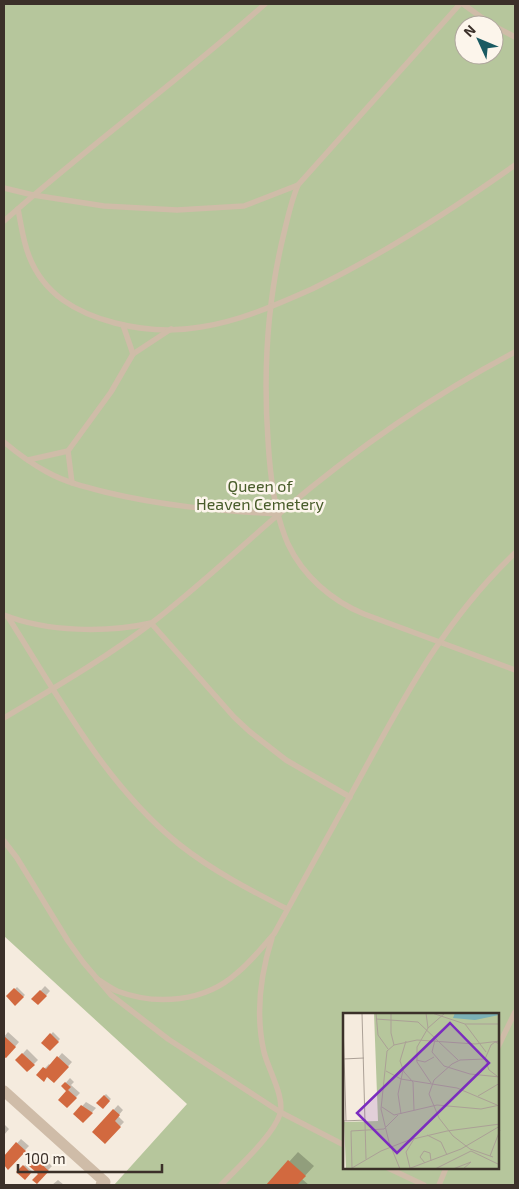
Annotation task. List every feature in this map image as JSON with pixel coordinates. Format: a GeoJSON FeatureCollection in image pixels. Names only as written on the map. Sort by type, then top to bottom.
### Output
{"type":"FeatureCollection","features":[{"type":"Feature","properties":{"kind":"street"},"geometry":{"type":"LineString","coordinates":[[4,1091],[105,1184]]}},
{"type":"Feature","properties":{"kind":"lane"},"geometry":{"type":"LineString","coordinates":[[4,222],[33,195],[265,4]]}},
{"type":"Feature","properties":{"kind":"lane"},"geometry":{"type":"LineString","coordinates":[[478,15],[462,4],[298,186],[293,197],[280,249],[270,307],[265,362],[265,393],[269,454],[279,514],[288,542],[295,555],[312,577],[331,596],[354,610],[515,670]]}},
{"type":"Feature","properties":{"kind":"lane"},"geometry":{"type":"LineString","coordinates":[[18,208],[29,257],[37,272],[57,297],[73,308],[94,318],[123,325],[171,329],[200,327],[244,317],[329,280],[442,215],[515,165]]}},
{"type":"Feature","properties":{"kind":"lane"},"geometry":{"type":"LineString","coordinates":[[4,188],[33,195],[127,208],[204,209],[244,206],[298,186]]}},
{"type":"Feature","properties":{"kind":"lane"},"geometry":{"type":"LineString","coordinates":[[123,325],[133,354]]}},
{"type":"Feature","properties":{"kind":"lane"},"geometry":{"type":"LineString","coordinates":[[28,460],[68,451],[94,418],[133,354],[171,329]]}},
{"type":"Feature","properties":{"kind":"lane"},"geometry":{"type":"LineString","coordinates":[[4,718],[54,688],[152,623],[194,589],[279,514],[409,415],[476,373],[515,352]]}},
{"type":"Feature","properties":{"kind":"lane"},"geometry":{"type":"LineString","coordinates":[[4,442],[28,460],[72,483],[122,496],[190,508],[279,514]]}},
{"type":"Feature","properties":{"kind":"lane"},"geometry":{"type":"LineString","coordinates":[[68,451],[72,483]]}},
{"type":"Feature","properties":{"kind":"lane"},"geometry":{"type":"LineString","coordinates":[[221,1185],[273,1128],[280,1112],[277,1090],[264,1054],[259,1022],[261,979],[274,934],[411,684],[438,642],[481,588],[515,553]]}},
{"type":"Feature","properties":{"kind":"lane"},"geometry":{"type":"LineString","coordinates":[[6,616],[46,626],[90,630],[132,628],[152,623]]}},
{"type":"Feature","properties":{"kind":"lane"},"geometry":{"type":"LineString","coordinates":[[6,616],[105,766],[118,784],[151,820],[180,846],[215,870],[288,909]]}},
{"type":"Feature","properties":{"kind":"lane"},"geometry":{"type":"LineString","coordinates":[[152,623],[249,731],[286,760],[350,797]]}},
{"type":"Feature","properties":{"kind":"lane"},"geometry":{"type":"LineString","coordinates":[[4,841],[17,858],[68,941],[97,980],[111,995],[168,1039],[280,1112],[343,1144]]}},
{"type":"Feature","properties":{"kind":"lane"},"geometry":{"type":"LineString","coordinates":[[97,980],[132,996],[160,999],[190,997],[206,992],[236,974],[274,934]]}},
{"type":"Feature","properties":{"kind":"lane"},"geometry":{"type":"LineString","coordinates":[[499,1046],[515,1012]]}},
{"type":"Feature","properties":{"kind":"lane"},"geometry":{"type":"LineString","coordinates":[[390,1169],[424,1185]]}},
{"type":"Feature","properties":{"kind":"lane"},"geometry":{"type":"LineString","coordinates":[[438,1185],[446,1169]]}},
{"type":"Feature","properties":{"kind":"green space","name":"Queen of Heaven Cemetery"},"geometry":{"type":"Polygon","coordinates":[[[4,4],[515,4],[515,1185],[114,1185],[187,1104],[4,936],[4,4]]]}},
{"type":"Feature","properties":{"kind":"building"},"geometry":{"type":"Polygon","coordinates":[[[14,988],[24,997],[15,1006],[6,996],[14,988]]]}},
{"type":"Feature","properties":{"kind":"building"},"geometry":{"type":"Polygon","coordinates":[[[40,990],[47,996],[38,1005],[31,999],[40,990]]]}},
{"type":"Feature","properties":{"kind":"building"},"geometry":{"type":"Polygon","coordinates":[[[50,1033],[59,1042],[50,1051],[41,1043],[50,1033]]]}},
{"type":"Feature","properties":{"kind":"building"},"geometry":{"type":"Polygon","coordinates":[[[4,1036],[16,1047],[6,1058],[4,1057],[4,1036]]]}},
{"type":"Feature","properties":{"kind":"building"},"geometry":{"type":"Polygon","coordinates":[[[22,1053],[35,1065],[27,1072],[15,1060],[22,1053]]]}},
{"type":"Feature","properties":{"kind":"building"},"geometry":{"type":"Polygon","coordinates":[[[57,1056],[69,1067],[54,1083],[47,1077],[44,1082],[36,1075],[43,1067],[46,1069],[57,1056]]]}},
{"type":"Feature","properties":{"kind":"building"},"geometry":{"type":"Polygon","coordinates":[[[65,1082],[71,1087],[68,1090],[77,1098],[67,1108],[58,1100],[66,1091],[61,1086],[65,1082]]]}},
{"type":"Feature","properties":{"kind":"building"},"geometry":{"type":"Polygon","coordinates":[[[104,1095],[110,1101],[103,1109],[96,1103],[104,1095]]]}},
{"type":"Feature","properties":{"kind":"building"},"geometry":{"type":"Polygon","coordinates":[[[81,1105],[93,1113],[83,1123],[73,1114],[81,1105]]]}},
{"type":"Feature","properties":{"kind":"building"},"geometry":{"type":"Polygon","coordinates":[[[113,1109],[120,1115],[115,1121],[121,1127],[105,1144],[92,1132],[113,1109]]]}},
{"type":"Feature","properties":{"kind":"building"},"geometry":{"type":"Polygon","coordinates":[[[16,1142],[26,1151],[8,1170],[4,1165],[4,1156],[16,1142]]]}},
{"type":"Feature","properties":{"kind":"building"},"geometry":{"type":"Polygon","coordinates":[[[36,1159],[49,1171],[37,1184],[32,1180],[38,1174],[29,1166],[36,1159]]]}},
{"type":"Feature","properties":{"kind":"building"},"geometry":{"type":"Polygon","coordinates":[[[288,1160],[306,1176],[297,1185],[266,1185],[288,1160]]]}},
{"type":"Feature","properties":{"kind":"building"},"geometry":{"type":"Polygon","coordinates":[[[23,1165],[31,1173],[25,1180],[16,1172],[23,1165]]]}}]}
